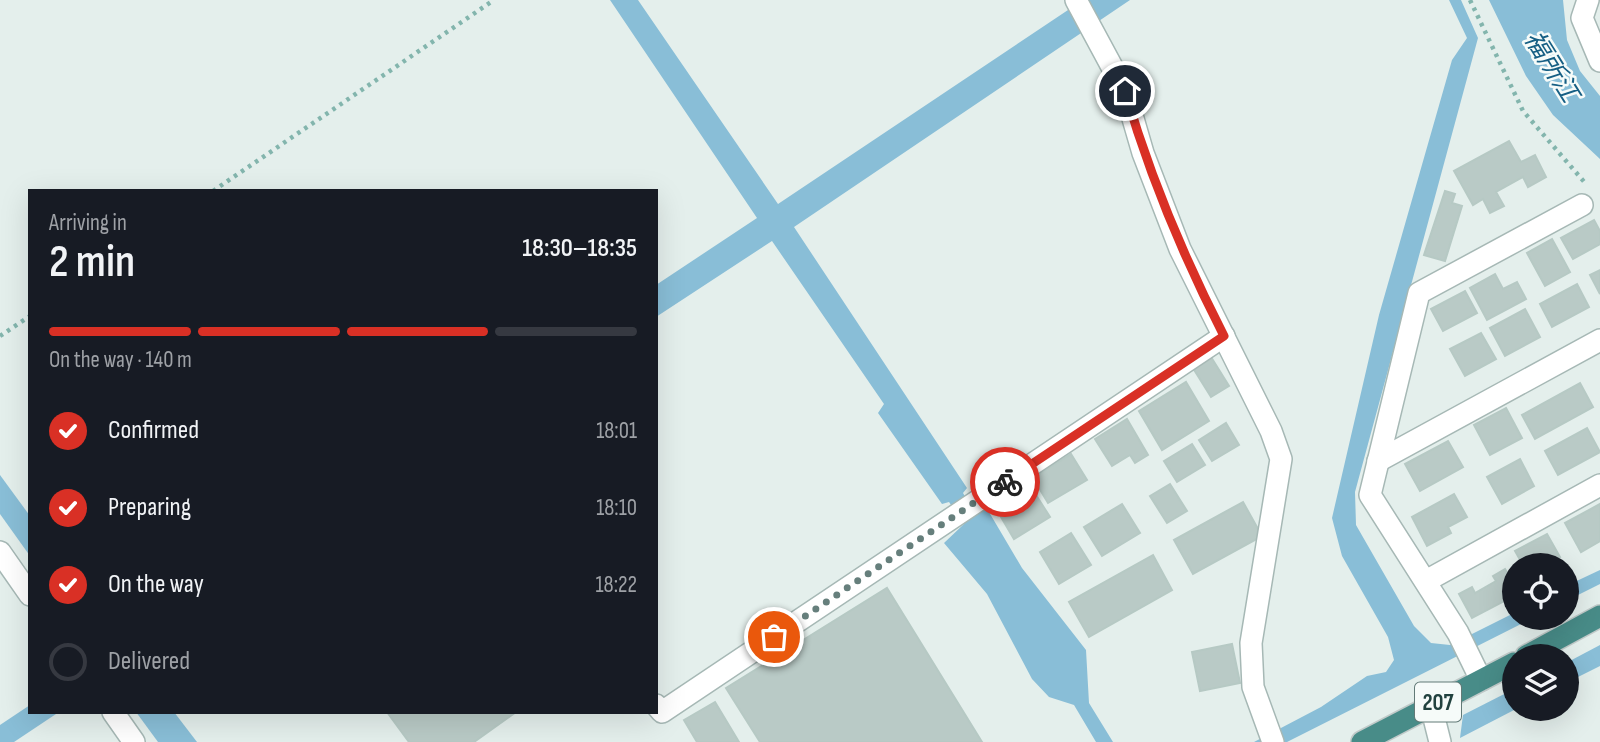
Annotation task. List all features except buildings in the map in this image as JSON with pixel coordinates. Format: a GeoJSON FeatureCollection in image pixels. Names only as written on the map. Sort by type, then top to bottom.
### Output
{"type":"FeatureCollection","features":[{"type":"Feature","properties":{"kind":"highway"},"geometry":{"type":"LineString","coordinates":[[1548,644],[1600,616]]}},
{"type":"Feature","properties":{"kind":"highway","name":"207"},"geometry":{"type":"LineString","coordinates":[[1363,742],[1502,669]]}},
{"type":"Feature","properties":{"kind":"street"},"geometry":{"type":"LineString","coordinates":[[1076,0],[1125,91],[1143,153],[1180,249],[1281,459],[1251,643],[1253,687],[1270,734]]}},
{"type":"Feature","properties":{"kind":"street"},"geometry":{"type":"LineString","coordinates":[[1588,0],[1582,18],[1600,61]]}},
{"type":"Feature","properties":{"kind":"street"},"geometry":{"type":"LineString","coordinates":[[1481,680],[1458,633],[1370,495],[1419,293],[1587,197]]}},
{"type":"Feature","properties":{"kind":"street"},"geometry":{"type":"LineString","coordinates":[[658,707],[662,712],[1224,336]]}},
{"type":"Feature","properties":{"kind":"street"},"geometry":{"type":"LineString","coordinates":[[1378,461],[1600,340]]}},
{"type":"Feature","properties":{"kind":"street"},"geometry":{"type":"LineString","coordinates":[[1426,581],[1600,485]]}},
{"type":"Feature","properties":{"kind":"street"},"geometry":{"type":"LineString","coordinates":[[0,552],[28,592]]}},
{"type":"Feature","properties":{"kind":"street"},"geometry":{"type":"LineString","coordinates":[[1431,706],[1440,742]]}},
{"type":"Feature","properties":{"kind":"street"},"geometry":{"type":"LineString","coordinates":[[114,714],[134,742]]}},
{"type":"Feature","properties":{"kind":"path"},"geometry":{"type":"LineString","coordinates":[[216,189],[494,0]]}},
{"type":"Feature","properties":{"kind":"path"},"geometry":{"type":"LineString","coordinates":[[1470,0],[1523,111],[1587,197]]}},
{"type":"Feature","properties":{"kind":"path"},"geometry":{"type":"LineString","coordinates":[[0,336],[28,317]]}},
{"type":"Feature","properties":{"kind":"water"},"geometry":{"type":"Polygon","coordinates":[[[610,0],[638,0],[778,204],[1083,0],[1130,0],[794,227],[967,488],[963,493],[975,514],[986,507],[1022,568],[1086,650],[1089,703],[1113,742],[1096,742],[1074,705],[1049,697],[1032,679],[987,594],[944,543],[964,524],[949,502],[942,504],[878,413],[884,404],[772,241],[658,316],[658,284],[757,218],[610,0]]]}},
{"type":"Feature","properties":{"kind":"water"},"geometry":{"type":"Polygon","coordinates":[[[1449,0],[1461,0],[1478,38],[1355,492],[1356,525],[1414,626],[1431,643],[1450,645],[1502,619],[1502,630],[1509,630],[1287,742],[1254,742],[1321,707],[1367,676],[1386,672],[1394,660],[1388,637],[1342,556],[1332,518],[1379,315],[1452,60],[1467,38],[1449,0]]]}},
{"type":"Feature","properties":{"kind":"water","name":"福所江"},"geometry":{"type":"Polygon","coordinates":[[[1489,0],[1563,0],[1567,40],[1580,71],[1600,96],[1600,159],[1553,115],[1526,76],[1489,0]]]}},
{"type":"Feature","properties":{"kind":"water"},"geometry":{"type":"Polygon","coordinates":[[[0,475],[28,513],[28,553],[0,514],[0,475]]]}},
{"type":"Feature","properties":{"kind":"water"},"geometry":{"type":"Polygon","coordinates":[[[1600,570],[1600,584],[1579,594],[1579,580],[1600,570]]]}},
{"type":"Feature","properties":{"kind":"water"},"geometry":{"type":"Polygon","coordinates":[[[1600,645],[1600,666],[1579,676],[1579,656],[1600,645]]]}},
{"type":"Feature","properties":{"kind":"water"},"geometry":{"type":"Polygon","coordinates":[[[1502,695],[1502,716],[1460,738],[1463,715],[1502,695]]]}},
{"type":"Feature","properties":{"kind":"water"},"geometry":{"type":"Polygon","coordinates":[[[28,706],[28,714],[56,714],[14,742],[0,742],[0,725],[28,706]]]}},
{"type":"Feature","properties":{"kind":"water"},"geometry":{"type":"Polygon","coordinates":[[[137,714],[176,714],[197,742],[158,742],[137,714]]]}},
{"type":"Feature","properties":{"kind":"way so far"},"geometry":{"type":"LineString","coordinates":[[774,637],[1005,482]]}},
{"type":"Feature","properties":{"kind":"route"},"geometry":{"type":"LineString","coordinates":[[1005,482],[1224,336],[1180,249],[1143,153],[1125,91]]}}]}
